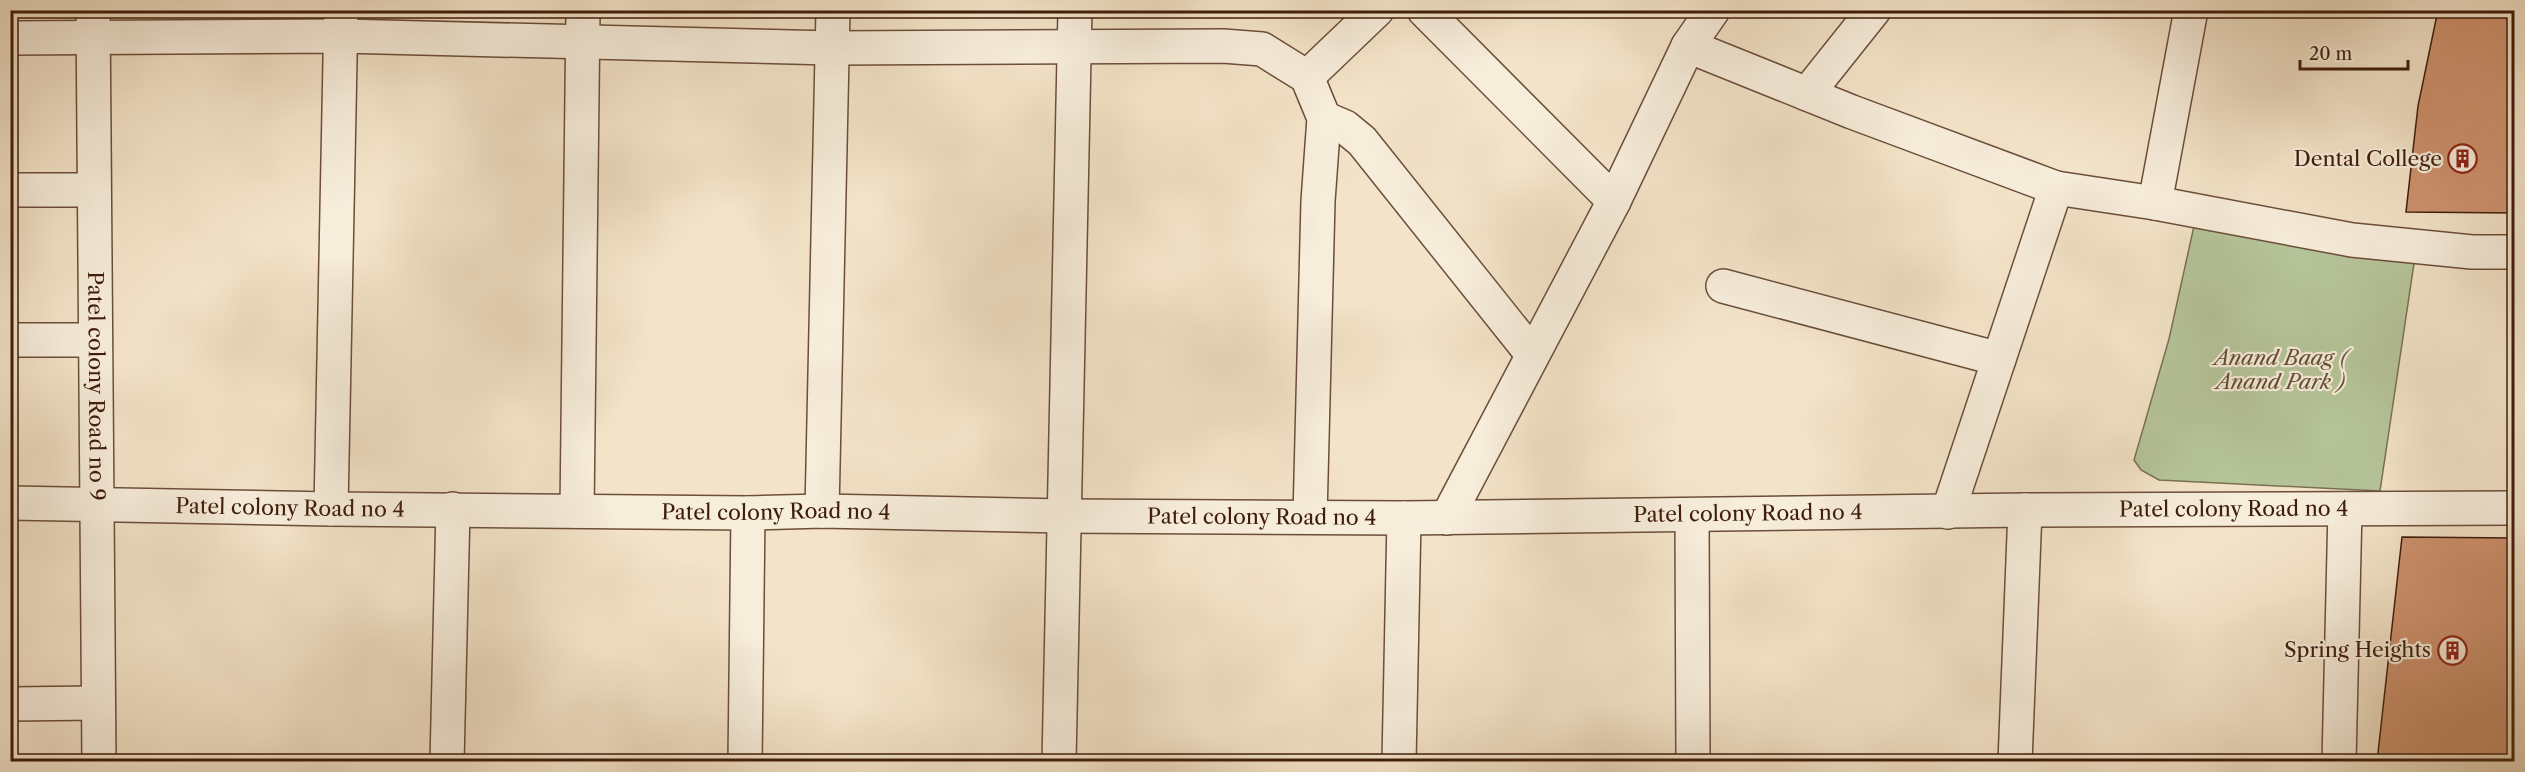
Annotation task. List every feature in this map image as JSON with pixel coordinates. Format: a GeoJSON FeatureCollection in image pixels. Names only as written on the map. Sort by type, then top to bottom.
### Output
{"type":"FeatureCollection","features":[{"type":"Feature","properties":{"kind":"street"},"geometry":{"type":"LineString","coordinates":[[577,511],[583,10]]}},
{"type":"Feature","properties":{"kind":"street"},"geometry":{"type":"LineString","coordinates":[[822,511],[833,10]]}},
{"type":"Feature","properties":{"kind":"street"},"geometry":{"type":"LineString","coordinates":[[1059,762],[1076,10]]}},
{"type":"Feature","properties":{"kind":"street"},"geometry":{"type":"LineString","coordinates":[[1307,77],[1377,10]]}},
{"type":"Feature","properties":{"kind":"street"},"geometry":{"type":"LineString","coordinates":[[1424,10],[1614,201]]}},
{"type":"Feature","properties":{"kind":"street"},"geometry":{"type":"LineString","coordinates":[[1447,518],[1614,201],[1688,46],[1713,10]]}},
{"type":"Feature","properties":{"kind":"street"},"geometry":{"type":"LineString","coordinates":[[1807,94],[1874,10]]}},
{"type":"Feature","properties":{"kind":"street"},"geometry":{"type":"LineString","coordinates":[[2155,204],[2192,10]]}},
{"type":"Feature","properties":{"kind":"street"},"geometry":{"type":"LineString","coordinates":[[331,510],[341,23]]}},
{"type":"Feature","properties":{"kind":"street"},"geometry":{"type":"LineString","coordinates":[[10,38],[93,25],[341,23],[583,43],[832,48],[1223,46],[1262,49],[1307,77],[1324,118],[1318,213],[1310,517]]}},
{"type":"Feature","properties":{"kind":"street","name":"Patel colony Road no 9"},"geometry":{"type":"LineString","coordinates":[[93,25],[99,762]]}},
{"type":"Feature","properties":{"kind":"street"},"geometry":{"type":"LineString","coordinates":[[1688,46],[1807,94],[2056,188],[2352,240],[2472,252],[2514,252]]}},
{"type":"Feature","properties":{"kind":"street"},"geometry":{"type":"LineString","coordinates":[[1324,118],[1345,127],[1362,141],[1532,354]]}},
{"type":"Feature","properties":{"kind":"street"},"geometry":{"type":"LineString","coordinates":[[1948,512],[2056,188]]}},
{"type":"Feature","properties":{"kind":"street"},"geometry":{"type":"LineString","coordinates":[[10,190],[94,189]]}},
{"type":"Feature","properties":{"kind":"street"},"geometry":{"type":"LineString","coordinates":[[1723,286],[1999,359]]}},
{"type":"Feature","properties":{"kind":"street"},"geometry":{"type":"LineString","coordinates":[[10,340],[94,340]]}},
{"type":"Feature","properties":{"kind":"street","name":"Patel colony Road no 4"},"geometry":{"type":"LineString","coordinates":[[10,503],[331,510],[453,509],[748,513],[822,511],[1063,516],[1404,518],[2025,510],[2514,508]]}},
{"type":"Feature","properties":{"kind":"street"},"geometry":{"type":"LineString","coordinates":[[447,762],[453,509]]}},
{"type":"Feature","properties":{"kind":"street"},"geometry":{"type":"LineString","coordinates":[[2339,762],[2345,509]]}},
{"type":"Feature","properties":{"kind":"street"},"geometry":{"type":"LineString","coordinates":[[2015,762],[2025,510]]}},
{"type":"Feature","properties":{"kind":"street"},"geometry":{"type":"LineString","coordinates":[[745,762],[748,513]]}},
{"type":"Feature","properties":{"kind":"street"},"geometry":{"type":"LineString","coordinates":[[1692,516],[1694,762]]}},
{"type":"Feature","properties":{"kind":"street"},"geometry":{"type":"LineString","coordinates":[[1398,762],[1404,518]]}},
{"type":"Feature","properties":{"kind":"street"},"geometry":{"type":"LineString","coordinates":[[10,704],[98,703]]}},
{"type":"Feature","properties":{"kind":"green space","name":"Anand Baag ( Anand Park )"},"geometry":{"type":"Polygon","coordinates":[[[2196,217],[2416,250],[2380,491],[2159,480],[2141,470],[2134,460],[2169,339],[2196,217]]]}},
{"type":"Feature","properties":{"kind":"building","name":"Dental College"},"geometry":{"type":"Polygon","coordinates":[[[2438,10],[2514,10],[2514,213],[2406,212],[2418,106],[2438,10]]]}},
{"type":"Feature","properties":{"kind":"building","name":"Spring Heights"},"geometry":{"type":"Polygon","coordinates":[[[2402,537],[2514,538],[2514,762],[2377,762],[2402,537]]]}},
{"type":"Feature","properties":{"kind":"place","name":"Dental College"},"geometry":{"type":"Point","coordinates":[2463,159]}},
{"type":"Feature","properties":{"kind":"place","name":"Spring Heights"},"geometry":{"type":"Point","coordinates":[2452,650]}}]}
